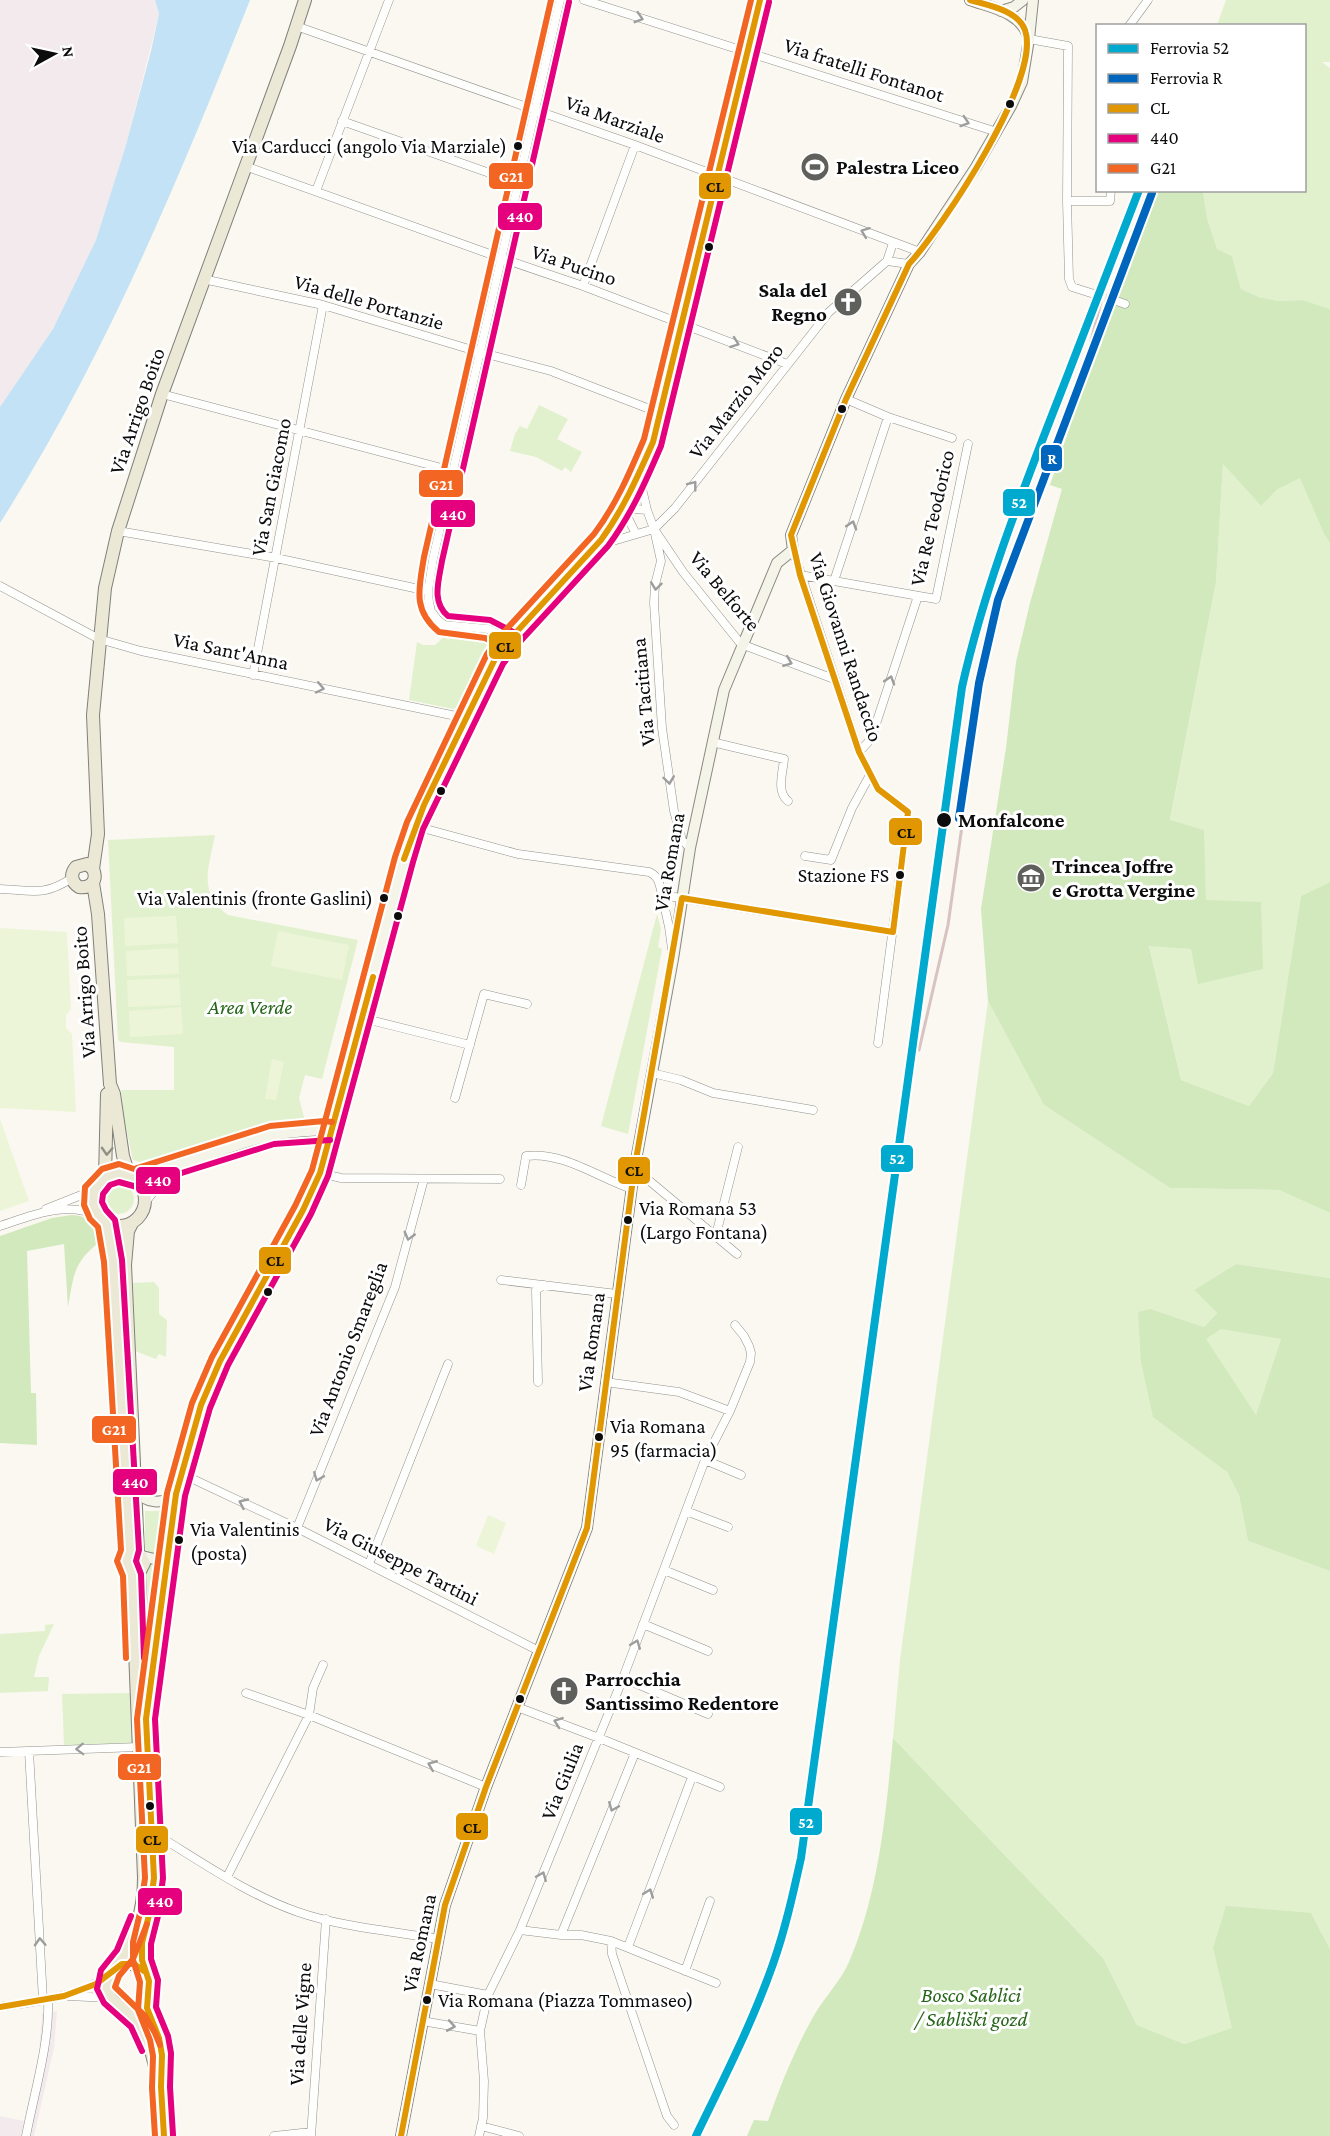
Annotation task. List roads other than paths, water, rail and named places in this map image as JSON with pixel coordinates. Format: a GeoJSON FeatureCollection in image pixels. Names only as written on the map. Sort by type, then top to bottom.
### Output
{"type":"FeatureCollection","features":[{"type":"Feature","properties":{"kind":"main road","name":"Via Arrigo Boito"},"geometry":{"type":"LineString","coordinates":[[145,1203],[144,1191],[131,1176],[123,1156],[114,1094],[110,1084],[99,914],[95,899],[82,883],[95,876],[90,866],[98,820],[93,715],[105,588],[118,531],[162,394],[305,0]]}},
{"type":"Feature","properties":{"kind":"main road"},"geometry":{"type":"LineString","coordinates":[[82,883],[76,867],[90,866]]}},
{"type":"Feature","properties":{"kind":"main road","name":"Via Arrigo Boito"},"geometry":{"type":"LineString","coordinates":[[105,1177],[107,1094],[110,1084]]}},
{"type":"Feature","properties":{"kind":"main road"},"geometry":{"type":"LineString","coordinates":[[131,1176],[114,1173],[105,1177],[94,1190],[93,1203],[111,1241],[136,1561]]}},
{"type":"Feature","properties":{"kind":"main road"},"geometry":{"type":"LineString","coordinates":[[145,1203],[141,1214],[128,1231],[125,1265],[142,1719],[154,1878],[149,1915],[142,1943],[142,1960],[149,1981],[147,2008],[159,2038],[162,2055],[164,2136]]}},
{"type":"Feature","properties":{"kind":"main road"},"geometry":{"type":"LineString","coordinates":[[102,1219],[116,1226],[132,1223]]}},
{"type":"Feature","properties":{"kind":"main road"},"geometry":{"type":"LineString","coordinates":[[142,1719],[139,1747],[144,1890],[138,1923],[125,1955],[108,1976],[106,1984],[110,1998],[124,2007],[138,2023],[149,2042],[161,2087]]}},
{"type":"Feature","properties":{"kind":"main road"},"geometry":{"type":"LineString","coordinates":[[117,1966],[134,1964],[144,1971]]}},
{"type":"Feature","properties":{"kind":"main road"},"geometry":{"type":"LineString","coordinates":[[124,2007],[139,2004],[149,1993]]}},
{"type":"Feature","properties":{"kind":"street"},"geometry":{"type":"LineString","coordinates":[[315,191],[389,0]]}},
{"type":"Feature","properties":{"kind":"street"},"geometry":{"type":"LineString","coordinates":[[509,640],[488,629],[444,625],[431,612],[428,591],[479,352],[560,0]]}},
{"type":"Feature","properties":{"kind":"street","name":"Via fratelli Fontanot"},"geometry":{"type":"LineString","coordinates":[[584,0],[996,132]]}},
{"type":"Feature","properties":{"kind":"street"},"geometry":{"type":"LineString","coordinates":[[142,1719],[176,1494],[180,1473],[201,1405],[220,1361],[303,1210],[320,1173],[404,859],[415,826],[495,659],[509,640],[595,546],[623,507],[639,476],[660,413],[760,0]]}},
{"type":"Feature","properties":{"kind":"street"},"geometry":{"type":"LineString","coordinates":[[970,0],[1014,17],[1021,23],[1029,39],[1068,46],[1069,279],[1072,287],[1094,294]]}},
{"type":"Feature","properties":{"kind":"street"},"geometry":{"type":"LineString","coordinates":[[1001,11],[1023,0]]}},
{"type":"Feature","properties":{"kind":"street","name":"Via Giovanni Randaccio"},"geometry":{"type":"LineString","coordinates":[[893,932],[908,812],[878,789],[859,752],[800,575],[791,535],[846,399],[909,264],[920,252],[996,132],[1022,82],[1033,0]]}},
{"type":"Feature","properties":{"kind":"street"},"geometry":{"type":"LineString","coordinates":[[1130,24],[1148,0]]}},
{"type":"Feature","properties":{"kind":"street","name":"Via Marziale"},"geometry":{"type":"LineString","coordinates":[[296,26],[635,145],[920,252]]}},
{"type":"Feature","properties":{"kind":"street"},"geometry":{"type":"LineString","coordinates":[[342,121],[518,183]]}},
{"type":"Feature","properties":{"kind":"street"},"geometry":{"type":"LineString","coordinates":[[583,286],[635,145]]}},
{"type":"Feature","properties":{"kind":"street","name":"Via Pucino"},"geometry":{"type":"LineString","coordinates":[[245,166],[583,286],[788,364]]}},
{"type":"Feature","properties":{"kind":"street"},"geometry":{"type":"LineString","coordinates":[[1067,201],[1110,201],[1111,192]]}},
{"type":"Feature","properties":{"kind":"street"},"geometry":{"type":"LineString","coordinates":[[893,243],[887,261],[909,264]]}},
{"type":"Feature","properties":{"kind":"street","name":"Via Marzio Moro"},"geometry":{"type":"LineString","coordinates":[[595,546],[654,529],[675,508],[829,312],[887,261]]}},
{"type":"Feature","properties":{"kind":"street","name":"Via delle Portanzie"},"geometry":{"type":"LineString","coordinates":[[203,279],[323,305],[551,371],[660,413]]}},
{"type":"Feature","properties":{"kind":"street"},"geometry":{"type":"LineString","coordinates":[[1111,299],[1125,303]]}},
{"type":"Feature","properties":{"kind":"street","name":"Via San Giacomo"},"geometry":{"type":"LineString","coordinates":[[253,675],[323,305]]}},
{"type":"Feature","properties":{"kind":"street"},"geometry":{"type":"LineString","coordinates":[[162,394],[453,471]]}},
{"type":"Feature","properties":{"kind":"street"},"geometry":{"type":"LineString","coordinates":[[846,399],[888,417],[952,438]]}},
{"type":"Feature","properties":{"kind":"street"},"geometry":{"type":"LineString","coordinates":[[834,580],[888,417]]}},
{"type":"Feature","properties":{"kind":"street","name":"Via Re Teodorico"},"geometry":{"type":"LineString","coordinates":[[859,752],[871,739],[918,596],[936,599],[968,444]]}},
{"type":"Feature","properties":{"kind":"street","name":"Via Belforte"},"geometry":{"type":"LineString","coordinates":[[639,476],[654,529],[683,572],[741,645],[834,679]]}},
{"type":"Feature","properties":{"kind":"street"},"geometry":{"type":"LineString","coordinates":[[623,507],[647,510]]}},
{"type":"Feature","properties":{"kind":"street"},"geometry":{"type":"LineString","coordinates":[[623,507],[636,534]]}},
{"type":"Feature","properties":{"kind":"street","name":"Via Tacitiana"},"geometry":{"type":"LineString","coordinates":[[654,529],[661,561],[654,585],[654,603],[662,728],[674,811],[682,840],[690,848]]}},
{"type":"Feature","properties":{"kind":"street"},"geometry":{"type":"LineString","coordinates":[[118,531],[276,558],[428,591]]}},
{"type":"Feature","properties":{"kind":"street","name":"Via Romana"},"geometry":{"type":"LineString","coordinates":[[401,2136],[445,1905],[486,1787],[587,1528],[634,1171],[673,959],[690,848],[712,742],[724,690],[741,645],[777,564],[793,550]]}},
{"type":"Feature","properties":{"kind":"street"},"geometry":{"type":"LineString","coordinates":[[800,575],[918,596]]}},
{"type":"Feature","properties":{"kind":"street","name":"Via Sant'Anna"},"geometry":{"type":"LineString","coordinates":[[0,586],[99,639],[141,651],[466,718]]}},
{"type":"Feature","properties":{"kind":"street"},"geometry":{"type":"LineString","coordinates":[[712,742],[784,759],[781,791],[783,797],[788,801]]}},
{"type":"Feature","properties":{"kind":"street"},"geometry":{"type":"LineString","coordinates":[[805,856],[831,860],[852,808],[870,775]]}},
{"type":"Feature","properties":{"kind":"street"},"geometry":{"type":"LineString","coordinates":[[415,826],[518,854],[654,874],[658,879],[662,895],[673,959]]}},
{"type":"Feature","properties":{"kind":"street"},"geometry":{"type":"LineString","coordinates":[[0,889],[44,892],[58,886],[82,883]]}},
{"type":"Feature","properties":{"kind":"street"},"geometry":{"type":"LineString","coordinates":[[662,895],[893,932],[878,1043]]}},
{"type":"Feature","properties":{"kind":"street"},"geometry":{"type":"LineString","coordinates":[[455,1098],[484,994],[527,1004]]}},
{"type":"Feature","properties":{"kind":"street"},"geometry":{"type":"LineString","coordinates":[[362,1018],[470,1045]]}},
{"type":"Feature","properties":{"kind":"street"},"geometry":{"type":"LineString","coordinates":[[651,1073],[681,1080],[713,1093],[813,1110]]}},
{"type":"Feature","properties":{"kind":"street"},"geometry":{"type":"LineString","coordinates":[[131,1176],[160,1171],[272,1136],[332,1131]]}},
{"type":"Feature","properties":{"kind":"street"},"geometry":{"type":"LineString","coordinates":[[716,1235],[738,1147]]}},
{"type":"Feature","properties":{"kind":"street"},"geometry":{"type":"LineString","coordinates":[[521,1185],[526,1156],[533,1155],[559,1159],[632,1190]]}},
{"type":"Feature","properties":{"kind":"street"},"geometry":{"type":"LineString","coordinates":[[145,1203],[165,1179],[186,1162]]}},
{"type":"Feature","properties":{"kind":"street"},"geometry":{"type":"LineString","coordinates":[[634,1171],[640,1173],[737,1254]]}},
{"type":"Feature","properties":{"kind":"street"},"geometry":{"type":"LineString","coordinates":[[320,1173],[341,1178],[501,1179]]}},
{"type":"Feature","properties":{"kind":"street","name":"Via Antonio Smareglia"},"geometry":{"type":"LineString","coordinates":[[297,1528],[395,1287],[424,1179]]}},
{"type":"Feature","properties":{"kind":"street"},"geometry":{"type":"LineString","coordinates":[[43,1212],[49,1207],[94,1190]]}},
{"type":"Feature","properties":{"kind":"street"},"geometry":{"type":"LineString","coordinates":[[0,1226],[43,1212],[80,1209],[102,1219]]}},
{"type":"Feature","properties":{"kind":"street"},"geometry":{"type":"LineString","coordinates":[[501,1280],[617,1294]]}},
{"type":"Feature","properties":{"kind":"street"},"geometry":{"type":"LineString","coordinates":[[538,1382],[536,1290],[544,1285]]}},
{"type":"Feature","properties":{"kind":"street","name":"Via Giulia"},"geometry":{"type":"LineString","coordinates":[[480,2136],[484,2081],[480,2031],[488,1995],[520,1930],[623,1678],[705,1460],[730,1411],[750,1362],[751,1353],[744,1336],[735,1325]]}},
{"type":"Feature","properties":{"kind":"street"},"geometry":{"type":"LineString","coordinates":[[369,1564],[448,1364]]}},
{"type":"Feature","properties":{"kind":"street"},"geometry":{"type":"LineString","coordinates":[[605,1382],[679,1392],[730,1411]]}},
{"type":"Feature","properties":{"kind":"street"},"geometry":{"type":"LineString","coordinates":[[705,1460],[741,1474]]}},
{"type":"Feature","properties":{"kind":"street","name":"Via Giuseppe Tartini"},"geometry":{"type":"LineString","coordinates":[[180,1473],[297,1528],[539,1651]]}},
{"type":"Feature","properties":{"kind":"street"},"geometry":{"type":"LineString","coordinates":[[135,1490],[143,1499],[153,1502],[165,1501],[176,1494]]}},
{"type":"Feature","properties":{"kind":"street"},"geometry":{"type":"LineString","coordinates":[[686,1511],[728,1527]]}},
{"type":"Feature","properties":{"kind":"street"},"geometry":{"type":"LineString","coordinates":[[136,1561],[154,1559],[167,1554]]}},
{"type":"Feature","properties":{"kind":"street"},"geometry":{"type":"LineString","coordinates":[[664,1570],[713,1590]]}},
{"type":"Feature","properties":{"kind":"street"},"geometry":{"type":"LineString","coordinates":[[643,1624],[708,1651]]}},
{"type":"Feature","properties":{"kind":"street"},"geometry":{"type":"LineString","coordinates":[[227,1877],[309,1715],[313,1688],[323,1665]]}},
{"type":"Feature","properties":{"kind":"street"},"geometry":{"type":"LineString","coordinates":[[623,1678],[708,1714]]}},
{"type":"Feature","properties":{"kind":"street"},"geometry":{"type":"LineString","coordinates":[[246,1692],[309,1715],[486,1787]]}},
{"type":"Feature","properties":{"kind":"street"},"geometry":{"type":"LineString","coordinates":[[517,1707],[720,1787]]}},
{"type":"Feature","properties":{"kind":"street"},"geometry":{"type":"LineString","coordinates":[[0,1752],[139,1747]]}},
{"type":"Feature","properties":{"kind":"street"},"geometry":{"type":"LineString","coordinates":[[26,2136],[49,2010],[46,2000],[29,1751]]}},
{"type":"Feature","properties":{"kind":"street"},"geometry":{"type":"LineString","coordinates":[[561,1935],[635,1753]]}},
{"type":"Feature","properties":{"kind":"street"},"geometry":{"type":"LineString","coordinates":[[628,1947],[692,1777]]}},
{"type":"Feature","properties":{"kind":"street"},"geometry":{"type":"LineString","coordinates":[[152,1832],[227,1877],[282,1906],[326,1919],[438,1939]]}},
{"type":"Feature","properties":{"kind":"street"},"geometry":{"type":"LineString","coordinates":[[684,1971],[710,1901]]}},
{"type":"Feature","properties":{"kind":"street","name":"Via delle Vigne"},"geometry":{"type":"LineString","coordinates":[[274,2136],[311,2134],[326,1919]]}},
{"type":"Feature","properties":{"kind":"street"},"geometry":{"type":"LineString","coordinates":[[520,1930],[581,1935],[611,1941],[716,1983]]}},
{"type":"Feature","properties":{"kind":"street"},"geometry":{"type":"LineString","coordinates":[[611,1941],[612,1954],[659,2095],[667,2116],[674,2125]]}},
{"type":"Feature","properties":{"kind":"street"},"geometry":{"type":"LineString","coordinates":[[0,2007],[64,1996],[96,1984],[108,1976]]}},
{"type":"Feature","properties":{"kind":"street"},"geometry":{"type":"LineString","coordinates":[[430,1984],[488,1995]]}},
{"type":"Feature","properties":{"kind":"street"},"geometry":{"type":"LineString","coordinates":[[64,1996],[110,1998]]}},
{"type":"Feature","properties":{"kind":"street"},"geometry":{"type":"LineString","coordinates":[[422,2020],[480,2031]]}},
{"type":"Feature","properties":{"kind":"street"},"geometry":{"type":"LineString","coordinates":[[481,2126],[519,2136]]}},
{"type":"Feature","properties":{"kind":"water"},"geometry":{"type":"Polygon","coordinates":[[[155,0],[250,0],[196,134],[106,333],[38,461],[0,523],[0,407],[53,329],[96,240],[126,145],[151,51],[159,14],[155,0]]]}},
{"type":"Feature","properties":{"kind":"tunnel"},"geometry":{"type":"LineString","coordinates":[[1094,294],[1111,299]]}},
{"type":"Feature","properties":{"kind":"railway"},"geometry":{"type":"LineString","coordinates":[[919,1050],[948,925],[981,692],[996,615],[1011,564],[1082,376],[1101,302]]}},
{"type":"Feature","properties":{"kind":"rail line","name":"52"},"geometry":{"type":"LineString","coordinates":[[696,2136],[737,2052],[765,1986],[781,1938],[801,1858],[962,687],[979,621],[1011,524],[1138,192]]}},
{"type":"Feature","properties":{"kind":"rail line","name":"R"},"geometry":{"type":"LineString","coordinates":[[959,818],[979,683],[998,600],[1152,193]]}},
{"type":"Feature","properties":{"kind":"place","name":"Via Carducci (angolo Via Marziale)"},"geometry":{"type":"Point","coordinates":[518,146]}},
{"type":"Feature","properties":{"kind":"place","name":"Palestra Liceo"},"geometry":{"type":"Point","coordinates":[815,167]}},
{"type":"Feature","properties":{"kind":"place","name":"Sala del Regno"},"geometry":{"type":"Point","coordinates":[848,302]}},
{"type":"Feature","properties":{"kind":"place","name":"Monfalcone"},"geometry":{"type":"Point","coordinates":[944,820]}},
{"type":"Feature","properties":{"kind":"place","name":"Stazione FS"},"geometry":{"type":"Point","coordinates":[900,875]}},
{"type":"Feature","properties":{"kind":"place","name":"Trincea Joffre e Grotta Vergine"},"geometry":{"type":"Point","coordinates":[1031,878]}},
{"type":"Feature","properties":{"kind":"place","name":"Via Valentinis (fronte Gaslini)"},"geometry":{"type":"Point","coordinates":[384,898]}},
{"type":"Feature","properties":{"kind":"place","name":"Via Romana 53 (Largo Fontana)"},"geometry":{"type":"Point","coordinates":[628,1220]}},
{"type":"Feature","properties":{"kind":"place","name":"Via Romana 95 (farmacia)"},"geometry":{"type":"Point","coordinates":[599,1437]}},
{"type":"Feature","properties":{"kind":"place","name":"Via Valentinis (posta)"},"geometry":{"type":"Point","coordinates":[179,1540]}},
{"type":"Feature","properties":{"kind":"place","name":"Parrocchia Santissimo Redentore"},"geometry":{"type":"Point","coordinates":[564,1691]}},
{"type":"Feature","properties":{"kind":"place","name":"Via Romana (Piazza Tommaseo)"},"geometry":{"type":"Point","coordinates":[427,2000]}},
{"type":"Feature","properties":{"kind":"park label","name":"Area Verde"},"geometry":{"type":"Point","coordinates":[250,1007]}},
{"type":"Feature","properties":{"kind":"park label","name":"Bosco Sablici / Sabliški gozd"},"geometry":{"type":"Point","coordinates":[971,2007]}}]}
